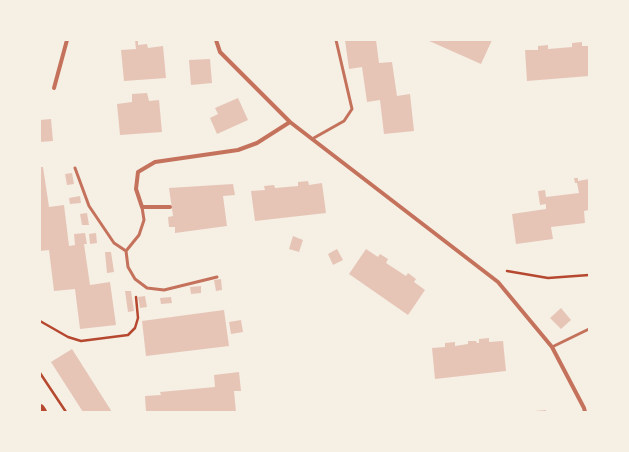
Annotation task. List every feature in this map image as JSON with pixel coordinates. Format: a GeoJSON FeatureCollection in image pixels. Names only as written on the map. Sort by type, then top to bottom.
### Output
{"type":"FeatureCollection","features":[{"type":"Feature","properties":{"kind":"street"},"geometry":{"type":"LineString","coordinates":[[54,88],[67,40]]}},
{"type":"Feature","properties":{"kind":"street"},"geometry":{"type":"LineString","coordinates":[[216,40],[220,52],[290,122],[498,282],[552,347],[585,412]]}},
{"type":"Feature","properties":{"kind":"street"},"geometry":{"type":"LineString","coordinates":[[170,207],[142,206],[136,189],[138,172],[155,162],[238,150],[257,143],[290,122]]}},
{"type":"Feature","properties":{"kind":"lane"},"geometry":{"type":"LineString","coordinates":[[312,139],[344,122],[352,109],[336,40]]}},
{"type":"Feature","properties":{"kind":"lane"},"geometry":{"type":"LineString","coordinates":[[74,168],[89,206],[114,243],[126,251]]}},
{"type":"Feature","properties":{"kind":"lane"},"geometry":{"type":"LineString","coordinates":[[142,206],[144,220],[139,235],[126,251],[128,267],[135,279],[147,288],[164,290],[217,277]]}},
{"type":"Feature","properties":{"kind":"lane"},"geometry":{"type":"LineString","coordinates":[[552,347],[589,329]]}},
{"type":"Feature","properties":{"kind":"path"},"geometry":{"type":"LineString","coordinates":[[489,275],[502,270],[548,278],[589,275]]}},
{"type":"Feature","properties":{"kind":"path"},"geometry":{"type":"LineString","coordinates":[[40,321],[68,337],[81,341],[128,335],[134,328],[138,318],[135,279]]}},
{"type":"Feature","properties":{"kind":"path"},"geometry":{"type":"LineString","coordinates":[[40,373],[66,412]]}},
{"type":"Feature","properties":{"kind":"building"},"geometry":{"type":"Polygon","coordinates":[[[135,40],[138,40],[138,45],[147,44],[148,48],[163,46],[166,78],[124,81],[121,50],[136,49],[135,40]]]}},
{"type":"Feature","properties":{"kind":"building"},"geometry":{"type":"Polygon","coordinates":[[[345,40],[376,40],[379,63],[392,62],[397,96],[410,94],[414,131],[384,134],[380,100],[367,102],[362,67],[349,69],[345,40]]]}},
{"type":"Feature","properties":{"kind":"building"},"geometry":{"type":"Polygon","coordinates":[[[427,40],[492,40],[481,64],[427,40]]]}},
{"type":"Feature","properties":{"kind":"building"},"geometry":{"type":"Polygon","coordinates":[[[582,42],[582,46],[589,46],[589,76],[527,81],[525,50],[538,50],[538,46],[548,45],[548,49],[572,47],[572,43],[582,42]]]}},
{"type":"Feature","properties":{"kind":"building"},"geometry":{"type":"Polygon","coordinates":[[[210,59],[212,83],[191,85],[189,60],[210,59]]]}},
{"type":"Feature","properties":{"kind":"building"},"geometry":{"type":"Polygon","coordinates":[[[147,93],[149,101],[159,100],[162,132],[120,135],[117,104],[132,102],[132,94],[147,93]]]}},
{"type":"Feature","properties":{"kind":"building"},"geometry":{"type":"Polygon","coordinates":[[[238,98],[248,120],[217,134],[210,118],[218,114],[215,108],[238,98]]]}},
{"type":"Feature","properties":{"kind":"building"},"geometry":{"type":"Polygon","coordinates":[[[51,119],[53,141],[40,142],[40,120],[51,119]]]}},
{"type":"Feature","properties":{"kind":"building"},"geometry":{"type":"Polygon","coordinates":[[[40,167],[43,167],[49,207],[64,205],[69,246],[75,245],[74,234],[85,233],[87,244],[84,244],[90,285],[110,282],[116,325],[80,329],[75,289],[54,291],[49,250],[40,251],[40,167]]]}},
{"type":"Feature","properties":{"kind":"building"},"geometry":{"type":"Polygon","coordinates":[[[72,173],[74,184],[67,185],[65,174],[72,173]]]}},
{"type":"Feature","properties":{"kind":"building"},"geometry":{"type":"Polygon","coordinates":[[[574,178],[578,178],[578,181],[589,179],[589,210],[584,211],[585,223],[551,227],[553,239],[516,244],[512,214],[546,209],[546,204],[540,205],[538,191],[545,190],[546,197],[579,193],[577,183],[575,183],[574,178]]]}},
{"type":"Feature","properties":{"kind":"building"},"geometry":{"type":"Polygon","coordinates":[[[308,181],[309,185],[322,183],[326,213],[255,221],[251,191],[265,190],[264,186],[274,185],[275,188],[298,186],[298,182],[308,181]]]}},
{"type":"Feature","properties":{"kind":"building"},"geometry":{"type":"Polygon","coordinates":[[[233,184],[235,195],[223,196],[227,226],[175,233],[175,227],[169,227],[168,217],[173,216],[169,188],[233,184]]]}},
{"type":"Feature","properties":{"kind":"building"},"geometry":{"type":"Polygon","coordinates":[[[80,196],[81,203],[70,204],[69,198],[80,196]]]}},
{"type":"Feature","properties":{"kind":"building"},"geometry":{"type":"Polygon","coordinates":[[[87,213],[89,225],[82,225],[80,214],[87,213]]]}},
{"type":"Feature","properties":{"kind":"building"},"geometry":{"type":"Polygon","coordinates":[[[96,233],[97,243],[90,244],[89,234],[96,233]]]}},
{"type":"Feature","properties":{"kind":"building"},"geometry":{"type":"Polygon","coordinates":[[[293,236],[303,240],[299,252],[289,249],[293,236]]]}},
{"type":"Feature","properties":{"kind":"building"},"geometry":{"type":"Polygon","coordinates":[[[337,249],[343,260],[333,265],[328,254],[337,249]]]}},
{"type":"Feature","properties":{"kind":"building"},"geometry":{"type":"Polygon","coordinates":[[[366,249],[378,257],[380,254],[388,259],[386,263],[406,276],[408,273],[416,279],[414,282],[425,290],[408,315],[349,274],[366,249]]]}},
{"type":"Feature","properties":{"kind":"building"},"geometry":{"type":"Polygon","coordinates":[[[105,252],[111,252],[114,272],[107,273],[105,252]]]}},
{"type":"Feature","properties":{"kind":"building"},"geometry":{"type":"Polygon","coordinates":[[[221,279],[222,290],[216,291],[214,280],[221,279]]]}},
{"type":"Feature","properties":{"kind":"building"},"geometry":{"type":"Polygon","coordinates":[[[201,286],[201,293],[191,294],[190,287],[201,286]]]}},
{"type":"Feature","properties":{"kind":"building"},"geometry":{"type":"Polygon","coordinates":[[[125,291],[131,291],[134,311],[128,312],[125,291]]]}},
{"type":"Feature","properties":{"kind":"building"},"geometry":{"type":"Polygon","coordinates":[[[145,296],[147,307],[140,308],[138,297],[145,296]]]}},
{"type":"Feature","properties":{"kind":"building"},"geometry":{"type":"Polygon","coordinates":[[[171,297],[172,303],[161,304],[160,298],[171,297]]]}},
{"type":"Feature","properties":{"kind":"building"},"geometry":{"type":"Polygon","coordinates":[[[561,308],[571,320],[561,329],[550,318],[561,308]]]}},
{"type":"Feature","properties":{"kind":"building"},"geometry":{"type":"Polygon","coordinates":[[[224,310],[229,346],[146,356],[142,321],[224,310]]]}},
{"type":"Feature","properties":{"kind":"building"},"geometry":{"type":"Polygon","coordinates":[[[241,320],[243,332],[231,334],[229,322],[241,320]]]}},
{"type":"Feature","properties":{"kind":"building"},"geometry":{"type":"Polygon","coordinates":[[[489,338],[489,342],[503,341],[506,371],[435,379],[432,348],[445,347],[445,343],[455,342],[455,346],[468,344],[468,341],[476,341],[479,343],[479,339],[489,338]]]}},
{"type":"Feature","properties":{"kind":"building"},"geometry":{"type":"Polygon","coordinates":[[[72,349],[112,412],[83,412],[51,362],[72,349]]]}},
{"type":"Feature","properties":{"kind":"building"},"geometry":{"type":"Polygon","coordinates":[[[239,372],[241,391],[234,391],[236,412],[146,412],[145,396],[161,395],[160,392],[215,387],[214,375],[239,372]]]}},
{"type":"Feature","properties":{"kind":"building"},"geometry":{"type":"Polygon","coordinates":[[[546,410],[546,412],[534,412],[534,411],[546,410]]]}}]}
